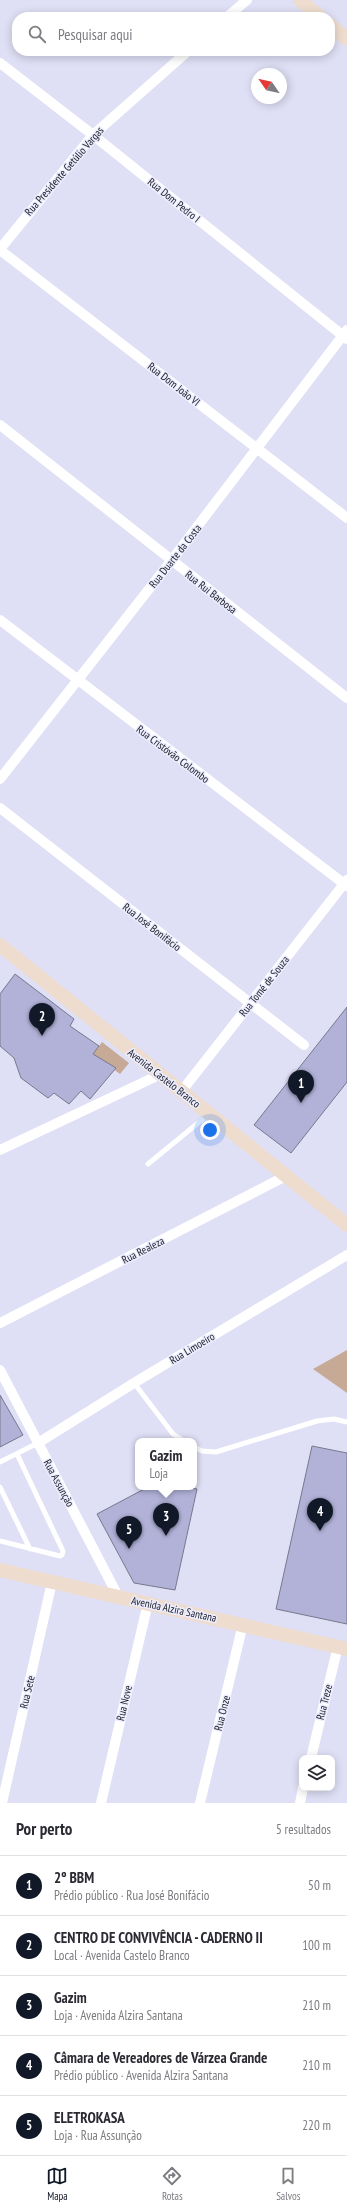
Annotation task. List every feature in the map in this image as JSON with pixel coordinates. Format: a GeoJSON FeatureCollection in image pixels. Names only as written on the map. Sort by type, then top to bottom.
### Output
{"type":"FeatureCollection","features":[{"type":"Feature","properties":{"kind":"street"},"geometry":{"type":"LineString","coordinates":[[233,12],[246,0]]}},
{"type":"Feature","properties":{"kind":"street"},"geometry":{"type":"LineString","coordinates":[[300,0],[314,12]]}},
{"type":"Feature","properties":{"kind":"street"},"geometry":{"type":"LineString","coordinates":[[335,29],[347,40]]}},
{"type":"Feature","properties":{"kind":"street","name":"Rua Presidente Getúlio Vargas"},"geometry":{"type":"LineString","coordinates":[[0,249],[93,135],[182,56]]}},
{"type":"Feature","properties":{"kind":"street","name":"Rua Dom Pedro I"},"geometry":{"type":"LineString","coordinates":[[0,63],[345,335]]}},
{"type":"Feature","properties":{"kind":"street","name":"Rua Dom João VI"},"geometry":{"type":"LineString","coordinates":[[0,249],[347,518]]}},
{"type":"Feature","properties":{"kind":"street","name":"Rua Duarte da Costa"},"geometry":{"type":"LineString","coordinates":[[0,779],[76,680],[171,561],[345,335]]}},
{"type":"Feature","properties":{"kind":"street","name":"Rua Rui Barbosa"},"geometry":{"type":"LineString","coordinates":[[0,426],[347,698]]}},
{"type":"Feature","properties":{"kind":"street","name":"Rua Cristóvão Colombo"},"geometry":{"type":"LineString","coordinates":[[0,620],[76,680],[346,884]]}},
{"type":"Feature","properties":{"kind":"street","name":"Rua José Bonifácio"},"geometry":{"type":"LineString","coordinates":[[0,808],[304,1045]]}},
{"type":"Feature","properties":{"kind":"street","name":"Rua Tomé de Souza"},"geometry":{"type":"LineString","coordinates":[[182,1092],[346,884]]}},
{"type":"Feature","properties":{"kind":"street","name":"Avenida Castelo Branco"},"geometry":{"type":"LineString","coordinates":[[0,945],[159,1075],[210,1114],[347,1225]]}},
{"type":"Feature","properties":{"kind":"street"},"geometry":{"type":"LineString","coordinates":[[0,1150],[159,1075]]}},
{"type":"Feature","properties":{"kind":"street","name":"Rua Realeza"},"geometry":{"type":"LineString","coordinates":[[0,1323],[286,1176]]}},
{"type":"Feature","properties":{"kind":"street","name":"Rua Limoeiro"},"geometry":{"type":"LineString","coordinates":[[38,1443],[134,1383],[347,1255]]}},
{"type":"Feature","properties":{"kind":"street","name":"Rua Assunção"},"geometry":{"type":"LineString","coordinates":[[0,1370],[118,1596]]}},
{"type":"Feature","properties":{"kind":"street","name":"Avenida Alzira Santana"},"geometry":{"type":"LineString","coordinates":[[0,1570],[243,1624],[342,1648]]}},
{"type":"Feature","properties":{"kind":"street","name":"Rua Sete"},"geometry":{"type":"LineString","coordinates":[[2,1803],[52,1582]]}},
{"type":"Feature","properties":{"kind":"street","name":"Rua Nove"},"geometry":{"type":"LineString","coordinates":[[101,1803],[148,1603]]}},
{"type":"Feature","properties":{"kind":"street","name":"Rua Onze"},"geometry":{"type":"LineString","coordinates":[[200,1803],[243,1624]]}},
{"type":"Feature","properties":{"kind":"street","name":"Rua Treze"},"geometry":{"type":"LineString","coordinates":[[311,1755],[342,1648]]}},
{"type":"Feature","properties":{"kind":"street"},"geometry":{"type":"LineString","coordinates":[[300,1803],[302,1791]]}},
{"type":"Feature","properties":{"kind":"lane"},"geometry":{"type":"LineString","coordinates":[[148,1164],[210,1114]]}},
{"type":"Feature","properties":{"kind":"lane"},"geometry":{"type":"LineString","coordinates":[[134,1383],[173,1434],[179,1438]]}},
{"type":"Feature","properties":{"kind":"lane"},"geometry":{"type":"LineString","coordinates":[[197,1448],[202,1451],[216,1452],[317,1421],[334,1419],[347,1422]]}},
{"type":"Feature","properties":{"kind":"lane"},"geometry":{"type":"LineString","coordinates":[[0,1462],[38,1443]]}},
{"type":"Feature","properties":{"kind":"lane"},"geometry":{"type":"LineString","coordinates":[[0,1541],[60,1556],[63,1551],[17,1454]]}},
{"type":"Feature","properties":{"kind":"lane"},"geometry":{"type":"LineString","coordinates":[[0,1487],[30,1549]]}},
{"type":"Feature","properties":{"kind":"shaded area"},"geometry":{"type":"Polygon","coordinates":[[[102,1042],[129,1063],[120,1074],[93,1054],[102,1042]]]}},
{"type":"Feature","properties":{"kind":"shaded area"},"geometry":{"type":"Polygon","coordinates":[[[347,1350],[347,1393],[313,1369],[347,1350]]]}},
{"type":"Feature","properties":{"kind":"building"},"geometry":{"type":"Polygon","coordinates":[[[15,974],[74,1019],[70,1026],[99,1046],[93,1054],[116,1068],[90,1099],[81,1091],[69,1104],[54,1093],[48,1098],[21,1078],[14,1058],[0,1046],[0,994],[15,974]]]}},
{"type":"Feature","properties":{"kind":"building"},"geometry":{"type":"Polygon","coordinates":[[[347,1007],[347,1082],[291,1153],[254,1125],[347,1007]]]}},
{"type":"Feature","properties":{"kind":"building"},"geometry":{"type":"Polygon","coordinates":[[[0,1395],[23,1435],[0,1447],[0,1395]]]}},
{"type":"Feature","properties":{"kind":"building"},"geometry":{"type":"Polygon","coordinates":[[[312,1446],[347,1453],[347,1624],[276,1609],[312,1446]]]}},
{"type":"Feature","properties":{"kind":"building"},"geometry":{"type":"Polygon","coordinates":[[[142,1490],[197,1490],[175,1590],[134,1583],[97,1514],[142,1490]]]}},
{"type":"Feature","properties":{"kind":"place","name":"CENTRO DE CONVIVÊNCIA - CADERNO II"},"geometry":{"type":"Point","coordinates":[42,1036]}},
{"type":"Feature","properties":{"kind":"place","name":"2º BBM"},"geometry":{"type":"Point","coordinates":[301,1103]}},
{"type":"Feature","properties":{"kind":"place","name":"Câmara de Vereadores de Várzea Grande"},"geometry":{"type":"Point","coordinates":[320,1531]}},
{"type":"Feature","properties":{"kind":"place","name":"Gazim"},"geometry":{"type":"Point","coordinates":[166,1536]}},
{"type":"Feature","properties":{"kind":"place","name":"ELETROKASA"},"geometry":{"type":"Point","coordinates":[129,1549]}}]}
